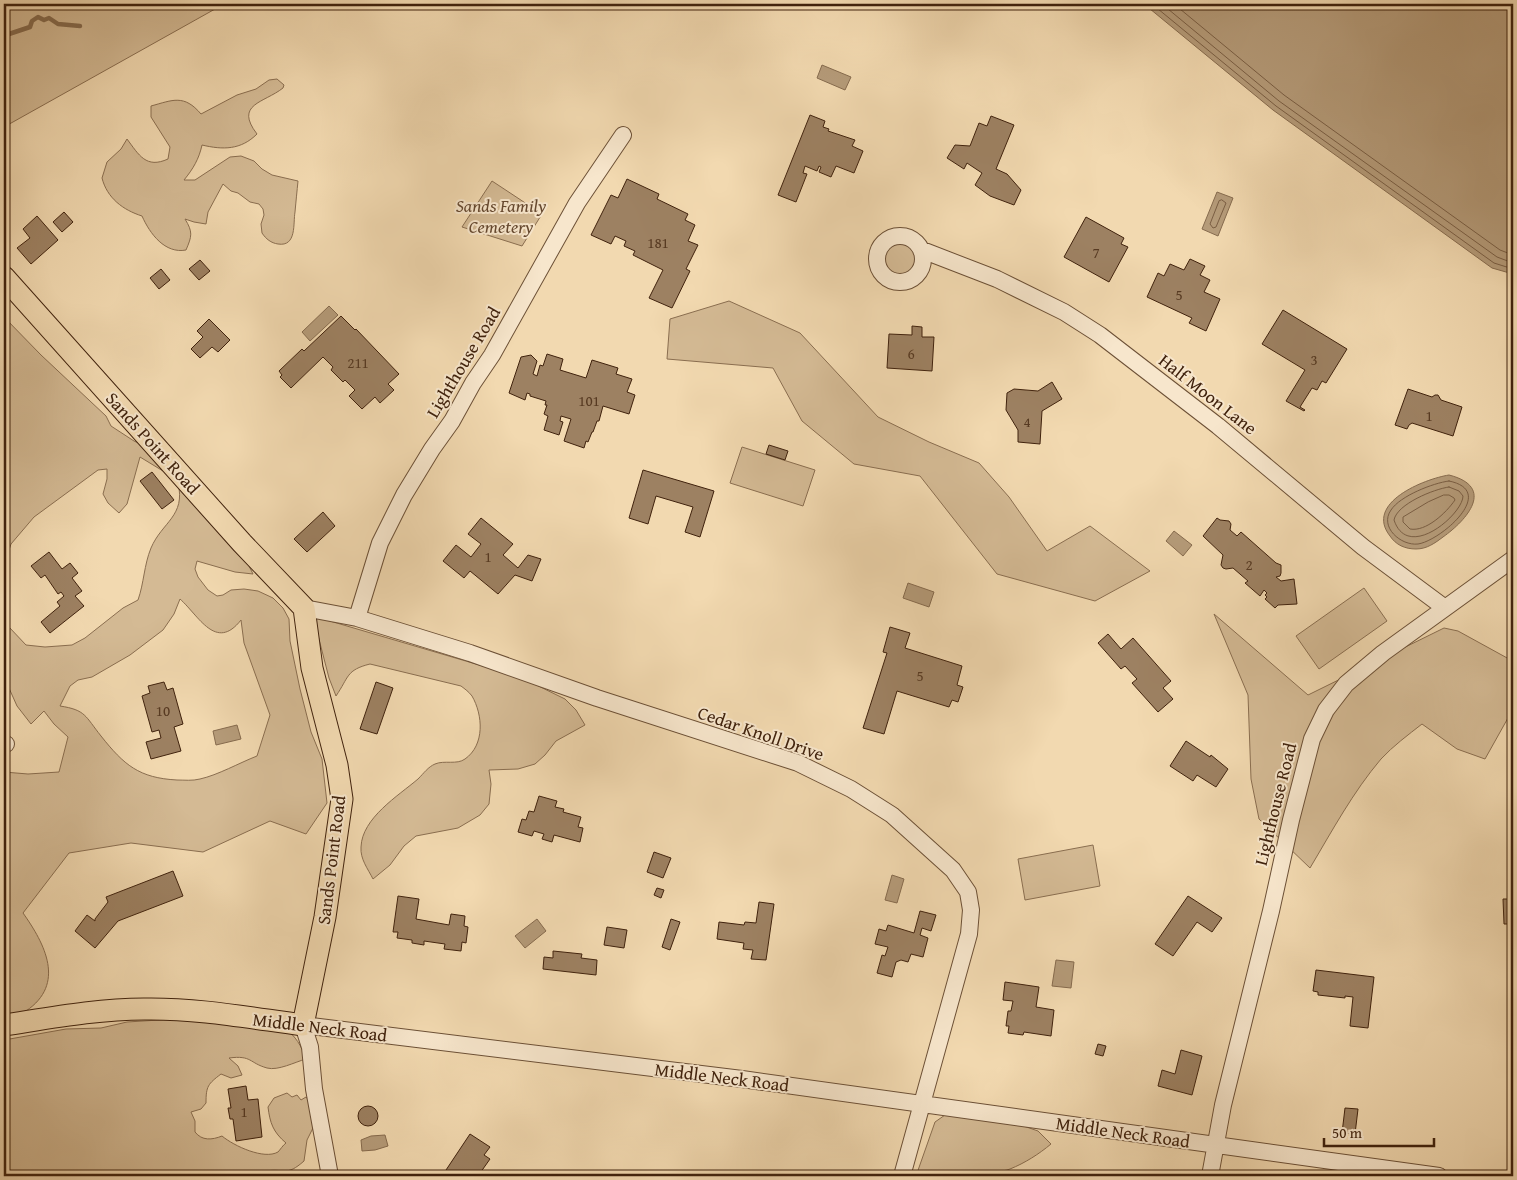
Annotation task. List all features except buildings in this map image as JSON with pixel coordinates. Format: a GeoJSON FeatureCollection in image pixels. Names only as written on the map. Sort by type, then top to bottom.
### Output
{"type":"FeatureCollection","features":[{"type":"Feature","properties":{"kind":"main road","name":"Sands Point Road"},"geometry":{"type":"LineString","coordinates":[[4,277],[242,543],[304,608],[312,668],[337,765],[342,799],[325,917],[303,1025]]}},
{"type":"Feature","properties":{"kind":"main road","name":"Middle Neck Road"},"geometry":{"type":"LineString","coordinates":[[4,1025],[72,1015],[144,1009],[196,1011],[303,1025]]}},
{"type":"Feature","properties":{"kind":"street","name":"Lighthouse Road"},"geometry":{"type":"LineString","coordinates":[[357,618],[380,543],[404,494],[452,421],[473,383],[492,355],[577,202],[623,135]]}},
{"type":"Feature","properties":{"kind":"street","name":"Half Moon Lane"},"geometry":{"type":"LineString","coordinates":[[922,250],[997,279],[1064,312],[1100,335],[1218,426],[1364,547],[1445,608]]}},
{"type":"Feature","properties":{"kind":"street","name":"Lighthouse Road"},"geometry":{"type":"LineString","coordinates":[[1210,1176],[1223,1105],[1291,820],[1312,739],[1326,710],[1346,684],[1383,653],[1513,559]]}},
{"type":"Feature","properties":{"kind":"street"},"geometry":{"type":"LineString","coordinates":[[304,608],[357,618]]}},
{"type":"Feature","properties":{"kind":"street","name":"Cedar Knoll Drive"},"geometry":{"type":"LineString","coordinates":[[357,618],[470,653],[597,698],[798,763],[851,789],[892,815],[953,870],[968,892],[971,910],[969,934],[902,1176]]}},
{"type":"Feature","properties":{"kind":"street"},"geometry":{"type":"LineString","coordinates":[[303,1025],[310,1047],[314,1089],[330,1176]]}},
{"type":"Feature","properties":{"kind":"street","name":"Middle Neck Road"},"geometry":{"type":"LineString","coordinates":[[303,1025],[742,1079],[1439,1176]]}},
{"type":"Feature","properties":{"kind":"green space"},"geometry":{"type":"Polygon","coordinates":[[[4,4],[224,4],[4,127],[4,4]]]}},
{"type":"Feature","properties":{"kind":"green space"},"geometry":{"type":"Polygon","coordinates":[[[277,79],[284,85],[283,88],[254,105],[250,110],[251,124],[257,134],[238,146],[217,148],[202,145],[195,164],[184,180],[195,180],[230,157],[241,156],[254,161],[272,175],[298,181],[294,228],[288,242],[278,244],[267,239],[262,233],[261,224],[264,215],[263,209],[259,204],[250,202],[223,184],[208,212],[206,224],[185,219],[191,234],[186,250],[171,249],[165,246],[154,236],[142,216],[122,207],[108,192],[102,178],[107,162],[121,149],[127,139],[144,159],[160,162],[168,159],[170,147],[151,117],[151,106],[178,100],[189,103],[201,114],[237,95],[256,89],[269,80],[277,79]]]}},
{"type":"Feature","properties":{"kind":"green space","name":"Sands Family Cemetery"},"geometry":{"type":"Polygon","coordinates":[[[492,181],[542,214],[522,246],[462,227],[492,181]]]}},
{"type":"Feature","properties":{"kind":"green space"},"geometry":{"type":"Polygon","coordinates":[[[901,241],[908,242],[914,246],[918,252],[918,266],[914,272],[908,276],[901,277],[894,276],[888,272],[884,266],[883,259],[884,252],[888,246],[894,242],[901,241]]]}},
{"type":"Feature","properties":{"kind":"green space"},"geometry":{"type":"Polygon","coordinates":[[[729,301],[800,333],[878,417],[929,442],[979,463],[1009,497],[1047,551],[1090,526],[1150,571],[1095,601],[997,574],[920,476],[854,464],[802,421],[773,368],[667,359],[670,319],[729,301]]]}},
{"type":"Feature","properties":{"kind":"green space"},"geometry":{"type":"Polygon","coordinates":[[[4,317],[106,416],[111,426],[147,447],[163,471],[140,457],[127,504],[119,513],[108,503],[103,494],[107,479],[107,469],[98,470],[34,517],[11,544],[4,565],[4,317]]]}},
{"type":"Feature","properties":{"kind":"green space"},"geometry":{"type":"Polygon","coordinates":[[[742,447],[815,470],[803,506],[730,483],[742,447]]]}},
{"type":"Feature","properties":{"kind":"green space"},"geometry":{"type":"Polygon","coordinates":[[[178,483],[247,562],[253,574],[235,572],[197,561],[195,569],[198,577],[208,590],[217,596],[231,590],[258,591],[273,598],[283,608],[289,619],[290,641],[300,689],[311,732],[322,759],[327,803],[306,834],[270,821],[203,852],[131,843],[69,853],[23,913],[38,938],[48,964],[46,989],[26,1011],[4,1019],[4,772],[28,774],[59,772],[68,737],[44,711],[31,724],[17,706],[4,677],[4,637],[9,627],[26,645],[45,647],[72,645],[85,638],[123,608],[138,600],[151,548],[176,511],[180,494],[178,483]],[[180,599],[174,614],[163,630],[130,655],[92,677],[78,680],[70,686],[60,706],[75,710],[84,715],[117,755],[142,773],[164,779],[194,780],[221,772],[257,756],[270,715],[244,643],[241,620],[232,629],[224,633],[216,632],[201,622],[180,599]]]}},
{"type":"Feature","properties":{"kind":"green space"},"geometry":{"type":"Polygon","coordinates":[[[1364,588],[1387,621],[1319,669],[1296,636],[1364,588]]]}},
{"type":"Feature","properties":{"kind":"green space"},"geometry":{"type":"Polygon","coordinates":[[[1214,614],[1308,695],[1444,628],[1458,631],[1509,659],[1513,674],[1513,709],[1485,759],[1457,749],[1422,724],[1411,732],[1381,759],[1361,785],[1310,868],[1259,819],[1251,779],[1248,695],[1214,614]]]}},
{"type":"Feature","properties":{"kind":"green space"},"geometry":{"type":"Polygon","coordinates":[[[313,616],[520,677],[565,699],[576,710],[585,725],[556,741],[535,764],[518,769],[489,770],[491,784],[489,804],[480,815],[458,828],[416,836],[404,846],[390,865],[373,879],[362,856],[361,847],[363,836],[374,817],[430,767],[439,763],[462,761],[471,753],[479,738],[480,721],[478,712],[472,696],[461,686],[370,664],[352,672],[336,696],[329,678],[313,616]]]}},
{"type":"Feature","properties":{"kind":"green space"},"geometry":{"type":"Polygon","coordinates":[[[1093,845],[1100,886],[1025,900],[1018,859],[1093,845]]]}},
{"type":"Feature","properties":{"kind":"green space"},"geometry":{"type":"Polygon","coordinates":[[[191,1018],[285,1028],[295,1038],[306,1059],[271,1069],[246,1059],[229,1058],[238,1066],[242,1075],[231,1078],[221,1074],[209,1086],[206,1103],[201,1109],[191,1112],[195,1121],[195,1132],[201,1137],[211,1139],[222,1136],[249,1151],[272,1154],[278,1152],[286,1143],[273,1127],[268,1107],[274,1098],[287,1093],[292,1097],[297,1095],[301,1100],[306,1097],[311,1103],[313,1128],[307,1140],[304,1161],[293,1169],[266,1171],[255,1176],[7,1176],[4,1132],[4,1040],[66,1029],[101,1028],[127,1022],[191,1018]]]}},
{"type":"Feature","properties":{"kind":"green space"},"geometry":{"type":"Polygon","coordinates":[[[945,1115],[1018,1124],[1038,1131],[1051,1144],[1016,1167],[984,1176],[916,1176],[935,1122],[945,1115]]]}},
{"type":"Feature","properties":{"kind":"water"},"geometry":{"type":"Polygon","coordinates":[[[1144,4],[1513,4],[1513,274],[1492,268],[1273,110],[1144,4]]]}},
{"type":"Feature","properties":{"kind":"water"},"geometry":{"type":"Polygon","coordinates":[[[822,65],[851,77],[845,90],[817,78],[822,65]]]}},
{"type":"Feature","properties":{"kind":"water"},"geometry":{"type":"Polygon","coordinates":[[[1217,192],[1233,198],[1218,236],[1202,229],[1217,192]]]}},
{"type":"Feature","properties":{"kind":"water"},"geometry":{"type":"Polygon","coordinates":[[[329,306],[338,315],[310,341],[302,332],[329,306]]]}},
{"type":"Feature","properties":{"kind":"water"},"geometry":{"type":"Polygon","coordinates":[[[1449,475],[1463,480],[1471,487],[1474,495],[1473,504],[1461,522],[1427,547],[1420,549],[1408,548],[1395,542],[1384,524],[1385,513],[1391,503],[1412,487],[1449,475]]]}},
{"type":"Feature","properties":{"kind":"water"},"geometry":{"type":"Polygon","coordinates":[[[1174,531],[1192,545],[1183,556],[1166,541],[1174,531]]]}},
{"type":"Feature","properties":{"kind":"water"},"geometry":{"type":"Polygon","coordinates":[[[908,583],[934,592],[929,607],[903,598],[908,583]]]}},
{"type":"Feature","properties":{"kind":"water"},"geometry":{"type":"Polygon","coordinates":[[[237,725],[241,739],[216,745],[213,731],[237,725]]]}},
{"type":"Feature","properties":{"kind":"water"},"geometry":{"type":"Polygon","coordinates":[[[892,875],[904,879],[897,903],[885,900],[892,875]]]}},
{"type":"Feature","properties":{"kind":"water"},"geometry":{"type":"Polygon","coordinates":[[[537,919],[546,931],[525,948],[515,936],[537,919]]]}},
{"type":"Feature","properties":{"kind":"water"},"geometry":{"type":"Polygon","coordinates":[[[1056,960],[1074,962],[1071,988],[1052,986],[1056,960]]]}},
{"type":"Feature","properties":{"kind":"water"},"geometry":{"type":"Polygon","coordinates":[[[385,1135],[388,1146],[362,1151],[361,1140],[371,1136],[385,1135]]]}},
{"type":"Feature","properties":{"kind":"waterway"},"geometry":{"type":"LineString","coordinates":[[4,38],[9,34],[30,27],[32,21],[38,17],[44,20],[49,18],[58,24],[80,26]]}}]}
